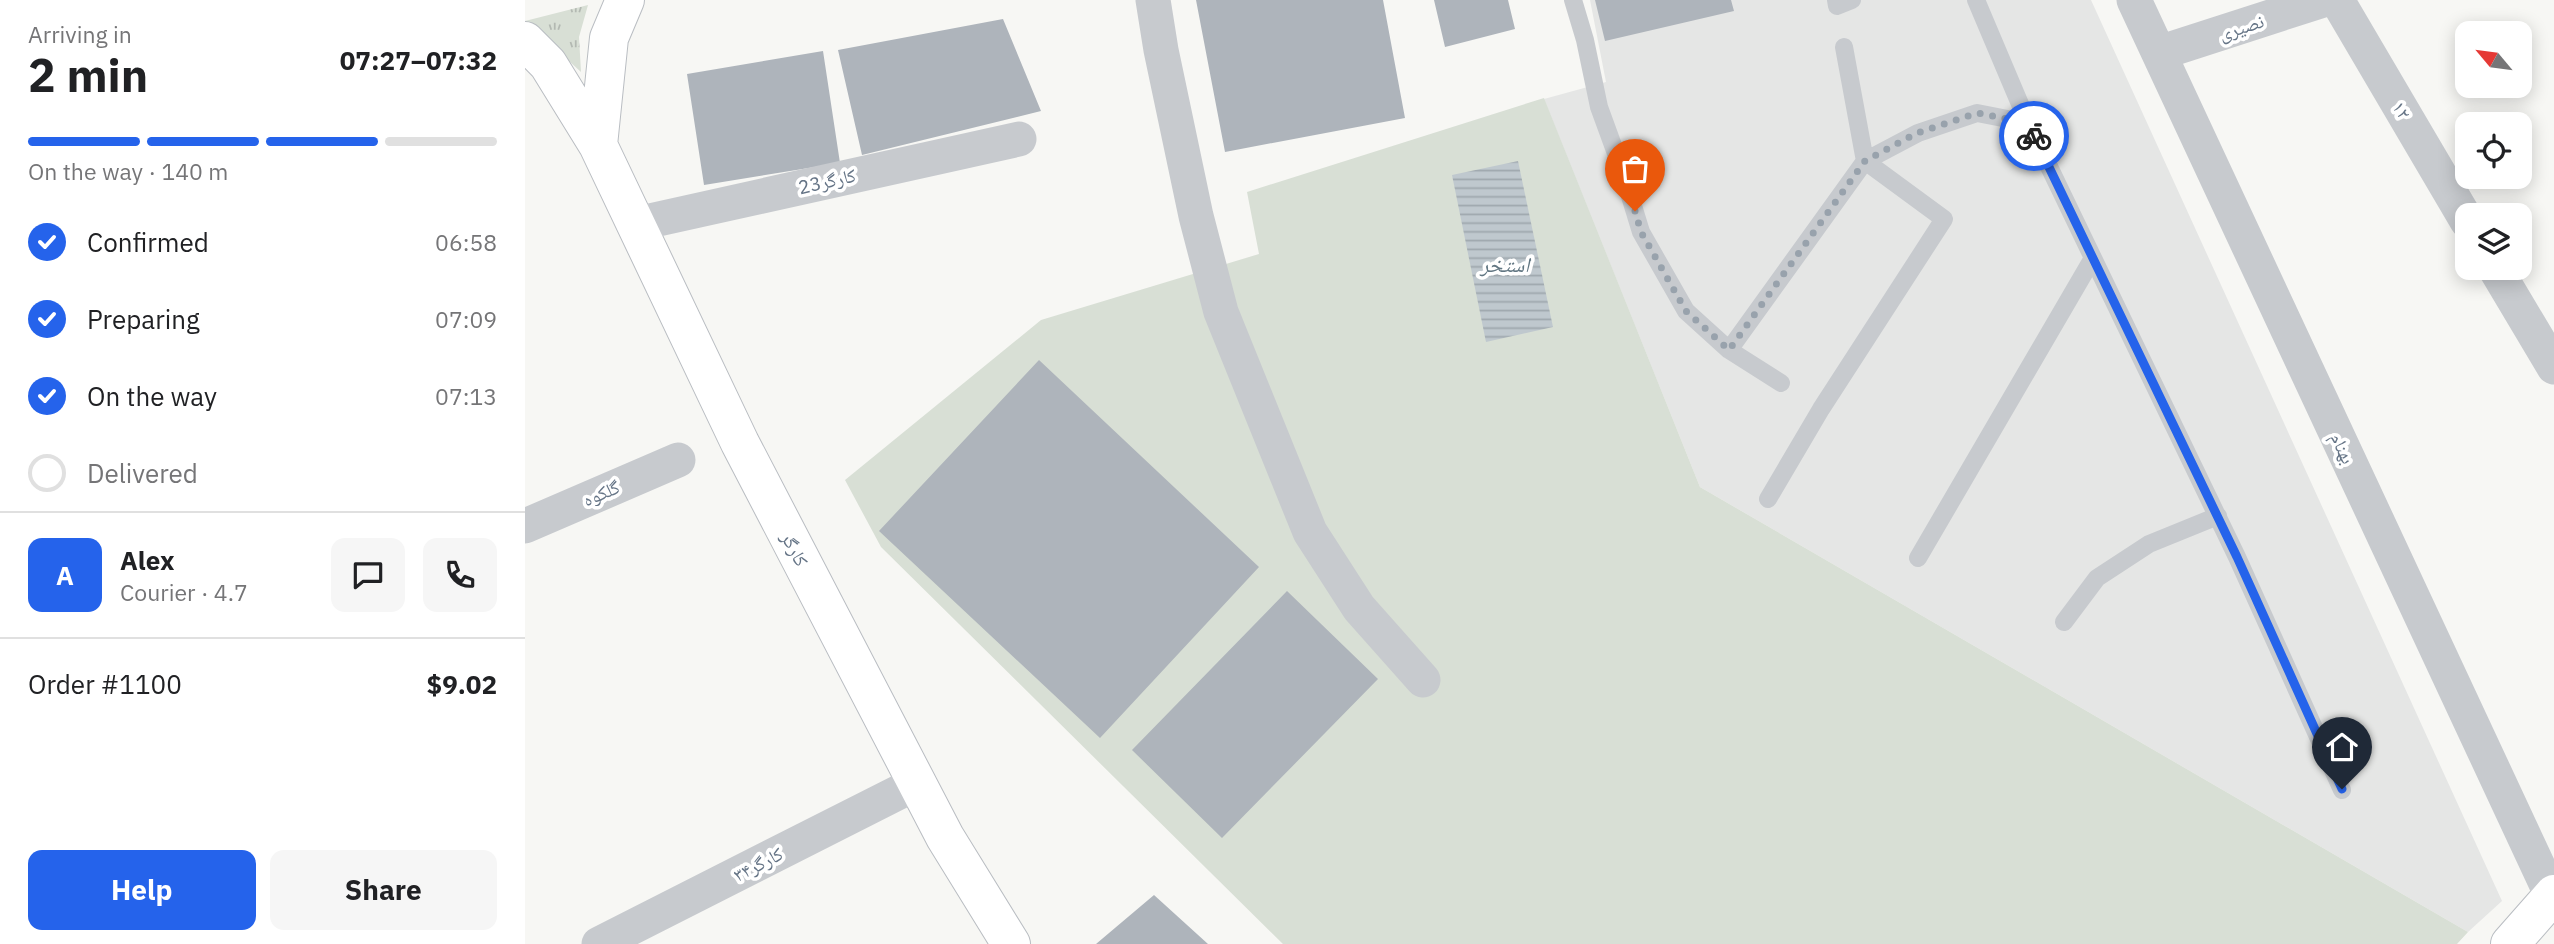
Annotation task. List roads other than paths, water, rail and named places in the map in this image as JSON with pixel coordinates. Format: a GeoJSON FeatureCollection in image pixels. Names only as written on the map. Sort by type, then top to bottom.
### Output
{"type":"FeatureCollection","features":[{"type":"Feature","properties":{"kind":"street"},"geometry":{"type":"LineString","coordinates":[[599,145],[609,38],[625,0]]}},
{"type":"Feature","properties":{"kind":"street"},"geometry":{"type":"LineString","coordinates":[[1153,0],[1161,50],[1220,312],[1310,532],[1359,608],[1423,680]]}},
{"type":"Feature","properties":{"kind":"street","name":"بهنام"},"geometry":{"type":"LineString","coordinates":[[2134,0],[2553,895]]}},
{"type":"Feature","properties":{"kind":"street","name":"نصیری"},"geometry":{"type":"LineString","coordinates":[[2159,53],[2316,2]]}},
{"type":"Feature","properties":{"kind":"street","name":"۱۲"},"geometry":{"type":"LineString","coordinates":[[2316,2],[2455,204]]}},
{"type":"Feature","properties":{"kind":"street","name":"کارگر"},"geometry":{"type":"LineString","coordinates":[[525,41],[548,64],[599,145],[740,443],[945,837],[1011,944]]}},
{"type":"Feature","properties":{"kind":"street","name":"23کارگر"},"geometry":{"type":"LineString","coordinates":[[636,224],[1019,139]]}},
{"type":"Feature","properties":{"kind":"street"},"geometry":{"type":"LineString","coordinates":[[2502,280],[2554,367]]}},
{"type":"Feature","properties":{"kind":"street","name":"گلکوه"},"geometry":{"type":"LineString","coordinates":[[525,526],[678,460]]}},
{"type":"Feature","properties":{"kind":"street","name":"کارگر۳۴"},"geometry":{"type":"LineString","coordinates":[[599,944],[917,783]]}},
{"type":"Feature","properties":{"kind":"street"},"geometry":{"type":"LineString","coordinates":[[2510,944],[2553,895]]}},
{"type":"Feature","properties":{"kind":"lane"},"geometry":{"type":"LineString","coordinates":[[1573,0],[1585,40],[1599,107],[1641,232],[1686,311],[1729,350],[1780,383]]}},
{"type":"Feature","properties":{"kind":"lane"},"geometry":{"type":"LineString","coordinates":[[1836,0],[1837,6],[1852,0]]}},
{"type":"Feature","properties":{"kind":"lane"},"geometry":{"type":"LineString","coordinates":[[1976,0],[2028,123],[2218,516],[2342,789]]}},
{"type":"Feature","properties":{"kind":"lane"},"geometry":{"type":"LineString","coordinates":[[1768,499],[1821,409],[1944,219],[1865,161],[1844,47]]}},
{"type":"Feature","properties":{"kind":"lane"},"geometry":{"type":"LineString","coordinates":[[1729,350],[1865,161],[1917,133],[1977,113],[2028,123]]}},
{"type":"Feature","properties":{"kind":"lane"},"geometry":{"type":"LineString","coordinates":[[1918,558],[2093,258]]}},
{"type":"Feature","properties":{"kind":"lane"},"geometry":{"type":"LineString","coordinates":[[2064,622],[2097,578],[2149,544],[2218,516]]}},
{"type":"Feature","properties":{"kind":"water","name":"استخر"},"geometry":{"type":"Polygon","coordinates":[[[1518,161],[1553,327],[1486,342],[1452,175],[1518,161]]]}}]}
